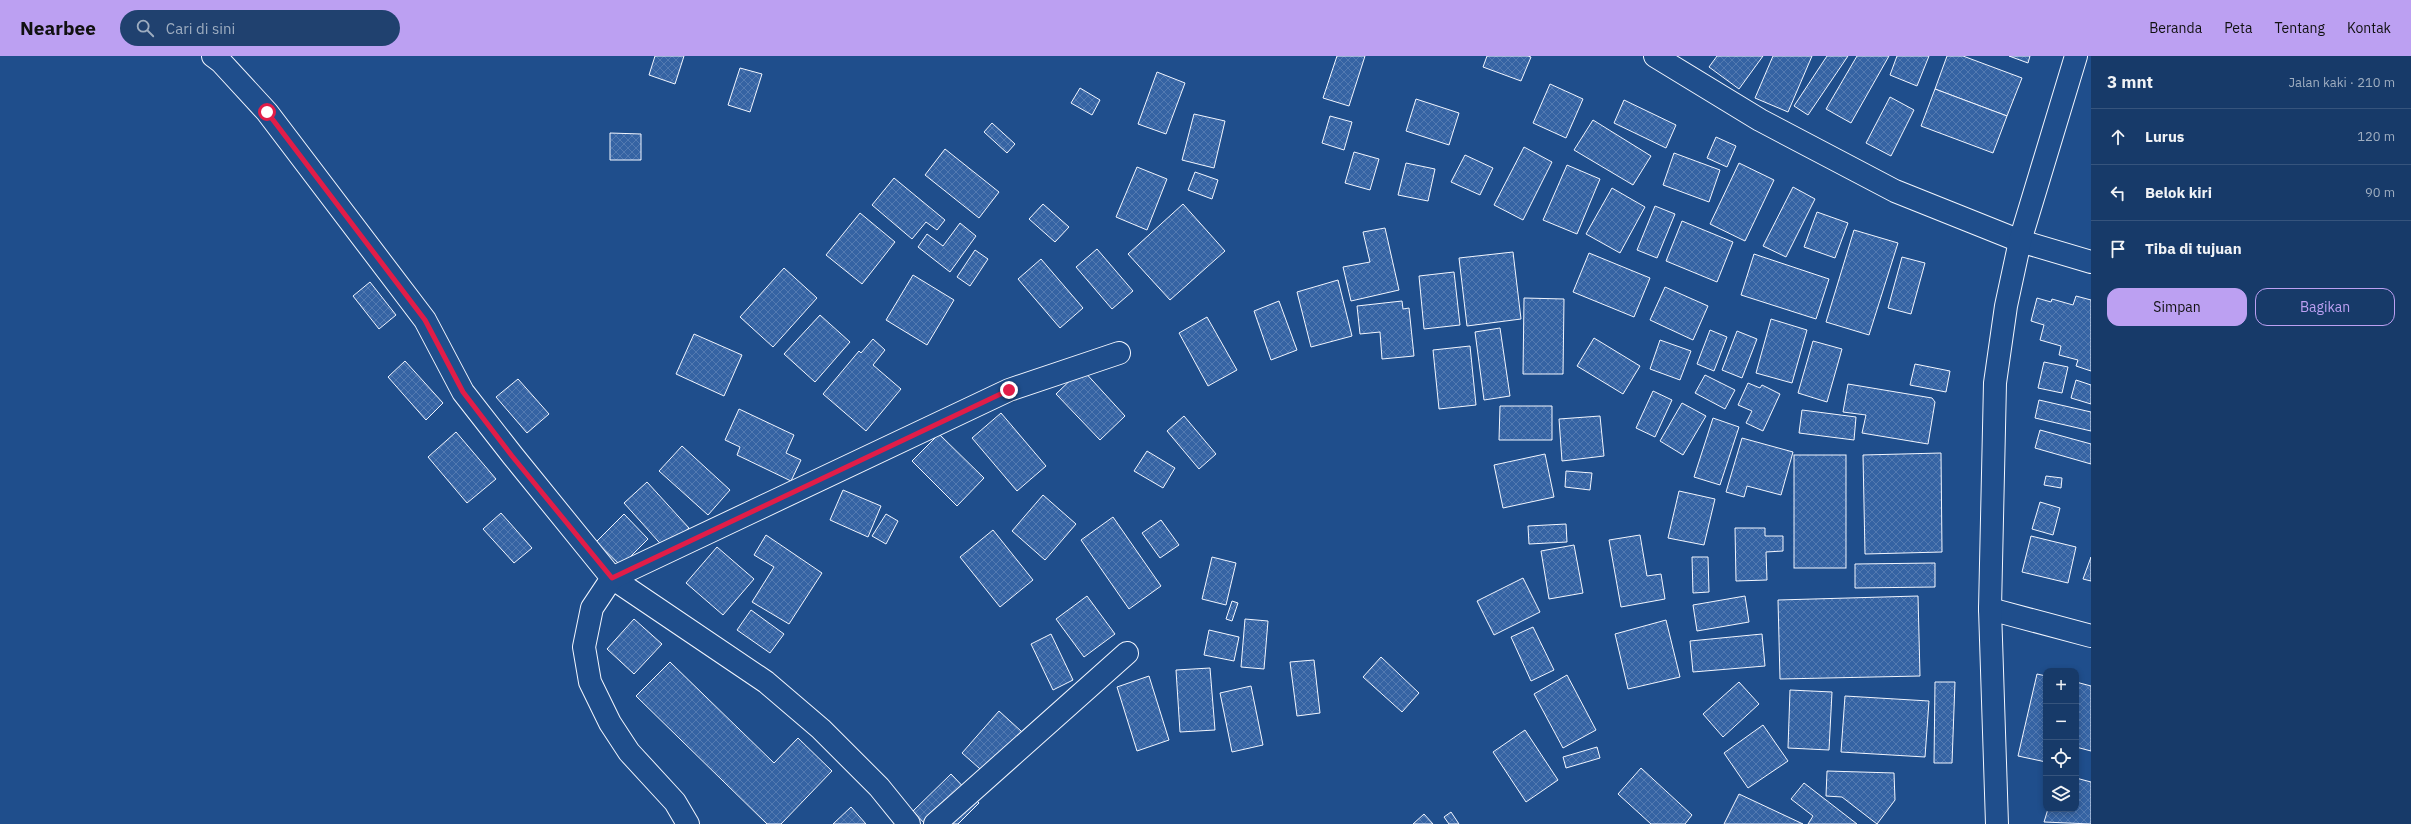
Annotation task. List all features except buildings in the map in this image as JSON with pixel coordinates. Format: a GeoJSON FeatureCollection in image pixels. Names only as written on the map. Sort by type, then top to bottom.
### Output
{"type":"FeatureCollection","features":[{"type":"Feature","properties":{"kind":"main road"},"geometry":{"type":"LineString","coordinates":[[213,56],[221,62],[267,112],[425,320],[463,392],[512,456],[612,578],[766,682],[821,729],[874,781],[909,824]]}},
{"type":"Feature","properties":{"kind":"main road"},"geometry":{"type":"LineString","coordinates":[[1655,56],[1760,120],[1895,191],[2020,241],[2091,262]]}},
{"type":"Feature","properties":{"kind":"main road"},"geometry":{"type":"LineString","coordinates":[[1997,824],[1990,609],[1996,383],[2006,306],[2020,241],[2076,56]]}},
{"type":"Feature","properties":{"kind":"main road"},"geometry":{"type":"LineString","coordinates":[[688,824],[675,802],[629,752],[610,723],[590,682],[584,647],[592,608],[612,578],[1009,390],[1119,353]]}},
{"type":"Feature","properties":{"kind":"main road"},"geometry":{"type":"LineString","coordinates":[[1990,609],[2091,636]]}},
{"type":"Feature","properties":{"kind":"main road"},"geometry":{"type":"LineString","coordinates":[[935,824],[1126,653]]}},
{"type":"Feature","properties":{"kind":"route"},"geometry":{"type":"LineString","coordinates":[[267,112],[425,320],[463,392],[512,456],[612,578],[1009,390]]}}]}
